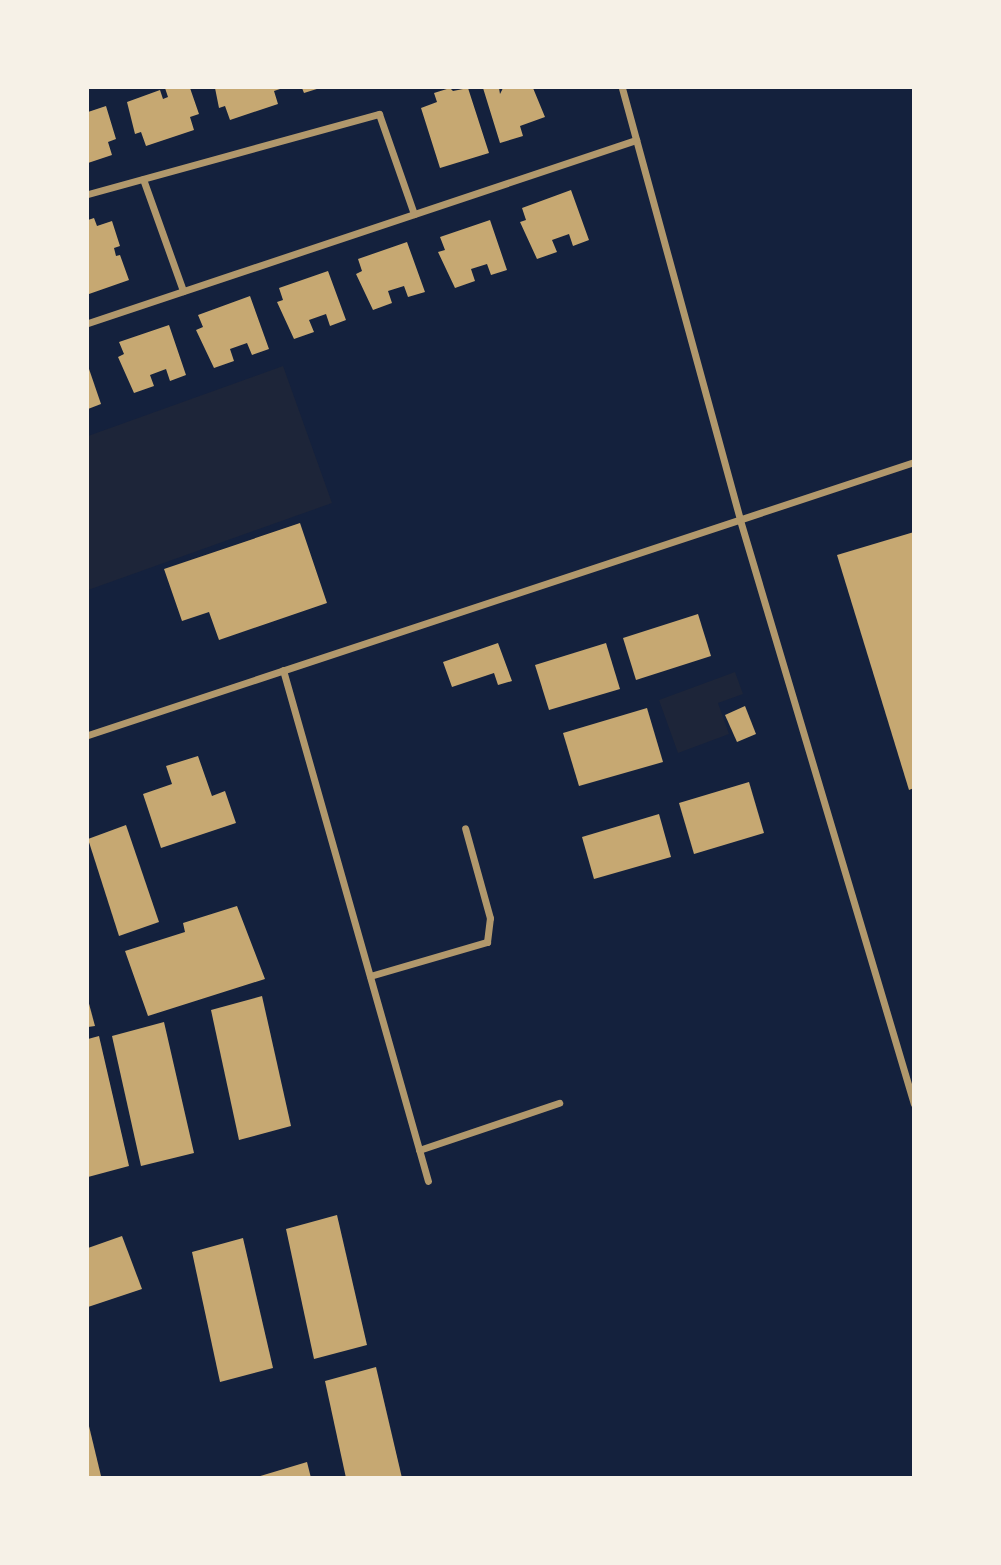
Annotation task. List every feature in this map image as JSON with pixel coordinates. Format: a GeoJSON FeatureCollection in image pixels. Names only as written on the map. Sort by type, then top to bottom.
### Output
{"type":"FeatureCollection","features":[{"type":"Feature","properties":{"kind":"street"},"geometry":{"type":"LineString","coordinates":[[622,88],[740,520],[914,1104]]}},
{"type":"Feature","properties":{"kind":"street"},"geometry":{"type":"LineString","coordinates":[[88,194],[379,114],[414,214]]}},
{"type":"Feature","properties":{"kind":"street"},"geometry":{"type":"LineString","coordinates":[[88,323],[636,140]]}},
{"type":"Feature","properties":{"kind":"street"},"geometry":{"type":"LineString","coordinates":[[143,179],[184,291]]}},
{"type":"Feature","properties":{"kind":"street"},"geometry":{"type":"LineString","coordinates":[[88,735],[914,462]]}},
{"type":"Feature","properties":{"kind":"street"},"geometry":{"type":"LineString","coordinates":[[283,670],[428,1181]]}},
{"type":"Feature","properties":{"kind":"street"},"geometry":{"type":"LineString","coordinates":[[370,976],[487,942],[490,918],[465,828]]}},
{"type":"Feature","properties":{"kind":"street"},"geometry":{"type":"LineString","coordinates":[[419,1150],[559,1103]]}},
{"type":"Feature","properties":{"kind":"shaded area"},"geometry":{"type":"Polygon","coordinates":[[[283,366],[332,503],[88,590],[88,436],[283,366]]]}},
{"type":"Feature","properties":{"kind":"shaded area"},"geometry":{"type":"Polygon","coordinates":[[[735,672],[743,694],[718,703],[729,734],[678,753],[659,700],[735,672]]]}},
{"type":"Feature","properties":{"kind":"building"},"geometry":{"type":"Polygon","coordinates":[[[165,88],[190,88],[199,114],[190,117],[194,130],[146,146],[141,132],[135,134],[127,102],[160,90],[163,99],[168,97],[165,88]]]}},
{"type":"Feature","properties":{"kind":"building"},"geometry":{"type":"Polygon","coordinates":[[[215,88],[283,88],[274,91],[278,104],[230,120],[225,106],[219,108],[215,88]]]}},
{"type":"Feature","properties":{"kind":"building"},"geometry":{"type":"Polygon","coordinates":[[[302,88],[320,88],[304,93],[302,88]]]}},
{"type":"Feature","properties":{"kind":"building"},"geometry":{"type":"Polygon","coordinates":[[[450,88],[453,91],[468,88],[489,153],[440,168],[421,108],[437,102],[434,93],[450,88]]]}},
{"type":"Feature","properties":{"kind":"building"},"geometry":{"type":"Polygon","coordinates":[[[483,88],[499,88],[500,94],[503,88],[533,88],[545,117],[520,126],[523,136],[500,143],[483,88]]]}},
{"type":"Feature","properties":{"kind":"building"},"geometry":{"type":"Polygon","coordinates":[[[106,106],[116,139],[108,142],[112,155],[88,163],[88,112],[106,106]]]}},
{"type":"Feature","properties":{"kind":"building"},"geometry":{"type":"Polygon","coordinates":[[[571,190],[589,240],[573,246],[569,234],[552,240],[557,252],[537,259],[520,222],[526,220],[522,208],[571,190]]]}},
{"type":"Feature","properties":{"kind":"building"},"geometry":{"type":"Polygon","coordinates":[[[94,218],[97,226],[112,221],[120,246],[114,248],[116,256],[120,255],[129,280],[89,294],[88,220],[94,218]]]}},
{"type":"Feature","properties":{"kind":"building"},"geometry":{"type":"Polygon","coordinates":[[[490,220],[507,270],[491,275],[487,264],[471,269],[475,281],[455,288],[438,252],[445,250],[440,237],[490,220]]]}},
{"type":"Feature","properties":{"kind":"building"},"geometry":{"type":"Polygon","coordinates":[[[407,242],[425,292],[408,297],[404,286],[388,291],[392,303],[373,310],[356,274],[362,271],[358,259],[407,242]]]}},
{"type":"Feature","properties":{"kind":"building"},"geometry":{"type":"Polygon","coordinates":[[[328,271],[346,320],[330,326],[326,314],[309,320],[314,332],[294,339],[277,302],[283,300],[279,288],[328,271]]]}},
{"type":"Feature","properties":{"kind":"building"},"geometry":{"type":"Polygon","coordinates":[[[250,296],[269,349],[252,355],[247,343],[230,349],[234,361],[214,368],[196,330],[203,327],[198,315],[250,296]]]}},
{"type":"Feature","properties":{"kind":"building"},"geometry":{"type":"Polygon","coordinates":[[[169,325],[186,375],[170,381],[166,369],[150,375],[154,386],[134,393],[118,357],[124,354],[119,342],[169,325]]]}},
{"type":"Feature","properties":{"kind":"building"},"geometry":{"type":"Polygon","coordinates":[[[88,366],[101,404],[88,409],[88,366]]]}},
{"type":"Feature","properties":{"kind":"building"},"geometry":{"type":"Polygon","coordinates":[[[300,523],[327,603],[219,640],[209,612],[182,621],[164,569],[300,523]]]}},
{"type":"Feature","properties":{"kind":"building"},"geometry":{"type":"Polygon","coordinates":[[[914,532],[914,788],[909,790],[837,555],[914,532]]]}},
{"type":"Feature","properties":{"kind":"building"},"geometry":{"type":"Polygon","coordinates":[[[698,614],[711,656],[636,680],[623,638],[698,614]]]}},
{"type":"Feature","properties":{"kind":"building"},"geometry":{"type":"Polygon","coordinates":[[[498,643],[512,681],[498,685],[494,673],[452,687],[443,662],[498,643]]]}},
{"type":"Feature","properties":{"kind":"building"},"geometry":{"type":"Polygon","coordinates":[[[606,643],[620,689],[549,710],[535,665],[606,643]]]}},
{"type":"Feature","properties":{"kind":"building"},"geometry":{"type":"Polygon","coordinates":[[[745,706],[756,734],[737,742],[725,715],[745,706]]]}},
{"type":"Feature","properties":{"kind":"building"},"geometry":{"type":"Polygon","coordinates":[[[647,708],[663,762],[579,786],[563,733],[647,708]]]}},
{"type":"Feature","properties":{"kind":"building"},"geometry":{"type":"Polygon","coordinates":[[[198,756],[212,796],[225,791],[236,823],[161,848],[143,794],[172,784],[166,766],[198,756]]]}},
{"type":"Feature","properties":{"kind":"building"},"geometry":{"type":"Polygon","coordinates":[[[749,782],[764,833],[694,854],[679,803],[749,782]]]}},
{"type":"Feature","properties":{"kind":"building"},"geometry":{"type":"Polygon","coordinates":[[[659,814],[671,857],[594,879],[582,837],[659,814]]]}},
{"type":"Feature","properties":{"kind":"building"},"geometry":{"type":"Polygon","coordinates":[[[126,825],[159,922],[119,936],[88,839],[126,825]]]}},
{"type":"Feature","properties":{"kind":"building"},"geometry":{"type":"Polygon","coordinates":[[[237,906],[265,979],[148,1016],[125,951],[185,932],[183,923],[237,906]]]}},
{"type":"Feature","properties":{"kind":"building"},"geometry":{"type":"Polygon","coordinates":[[[262,996],[291,1126],[239,1140],[211,1010],[262,996]]]}},
{"type":"Feature","properties":{"kind":"building"},"geometry":{"type":"Polygon","coordinates":[[[88,1000],[95,1026],[88,1027],[88,1000]]]}},
{"type":"Feature","properties":{"kind":"building"},"geometry":{"type":"Polygon","coordinates":[[[164,1022],[194,1153],[141,1166],[112,1036],[164,1022]]]}},
{"type":"Feature","properties":{"kind":"building"},"geometry":{"type":"Polygon","coordinates":[[[99,1036],[129,1166],[88,1177],[88,1039],[99,1036]]]}},
{"type":"Feature","properties":{"kind":"building"},"geometry":{"type":"Polygon","coordinates":[[[337,1215],[367,1345],[314,1359],[286,1229],[337,1215]]]}},
{"type":"Feature","properties":{"kind":"building"},"geometry":{"type":"Polygon","coordinates":[[[122,1236],[142,1289],[88,1307],[88,1248],[122,1236]]]}},
{"type":"Feature","properties":{"kind":"building"},"geometry":{"type":"Polygon","coordinates":[[[243,1238],[273,1368],[220,1382],[192,1252],[243,1238]]]}},
{"type":"Feature","properties":{"kind":"building"},"geometry":{"type":"Polygon","coordinates":[[[376,1367],[402,1478],[346,1478],[325,1381],[376,1367]]]}},
{"type":"Feature","properties":{"kind":"building"},"geometry":{"type":"Polygon","coordinates":[[[88,1422],[101,1476],[95,1478],[88,1478],[88,1422]]]}},
{"type":"Feature","properties":{"kind":"building"},"geometry":{"type":"Polygon","coordinates":[[[307,1462],[311,1478],[257,1478],[257,1477],[307,1462]]]}}]}
